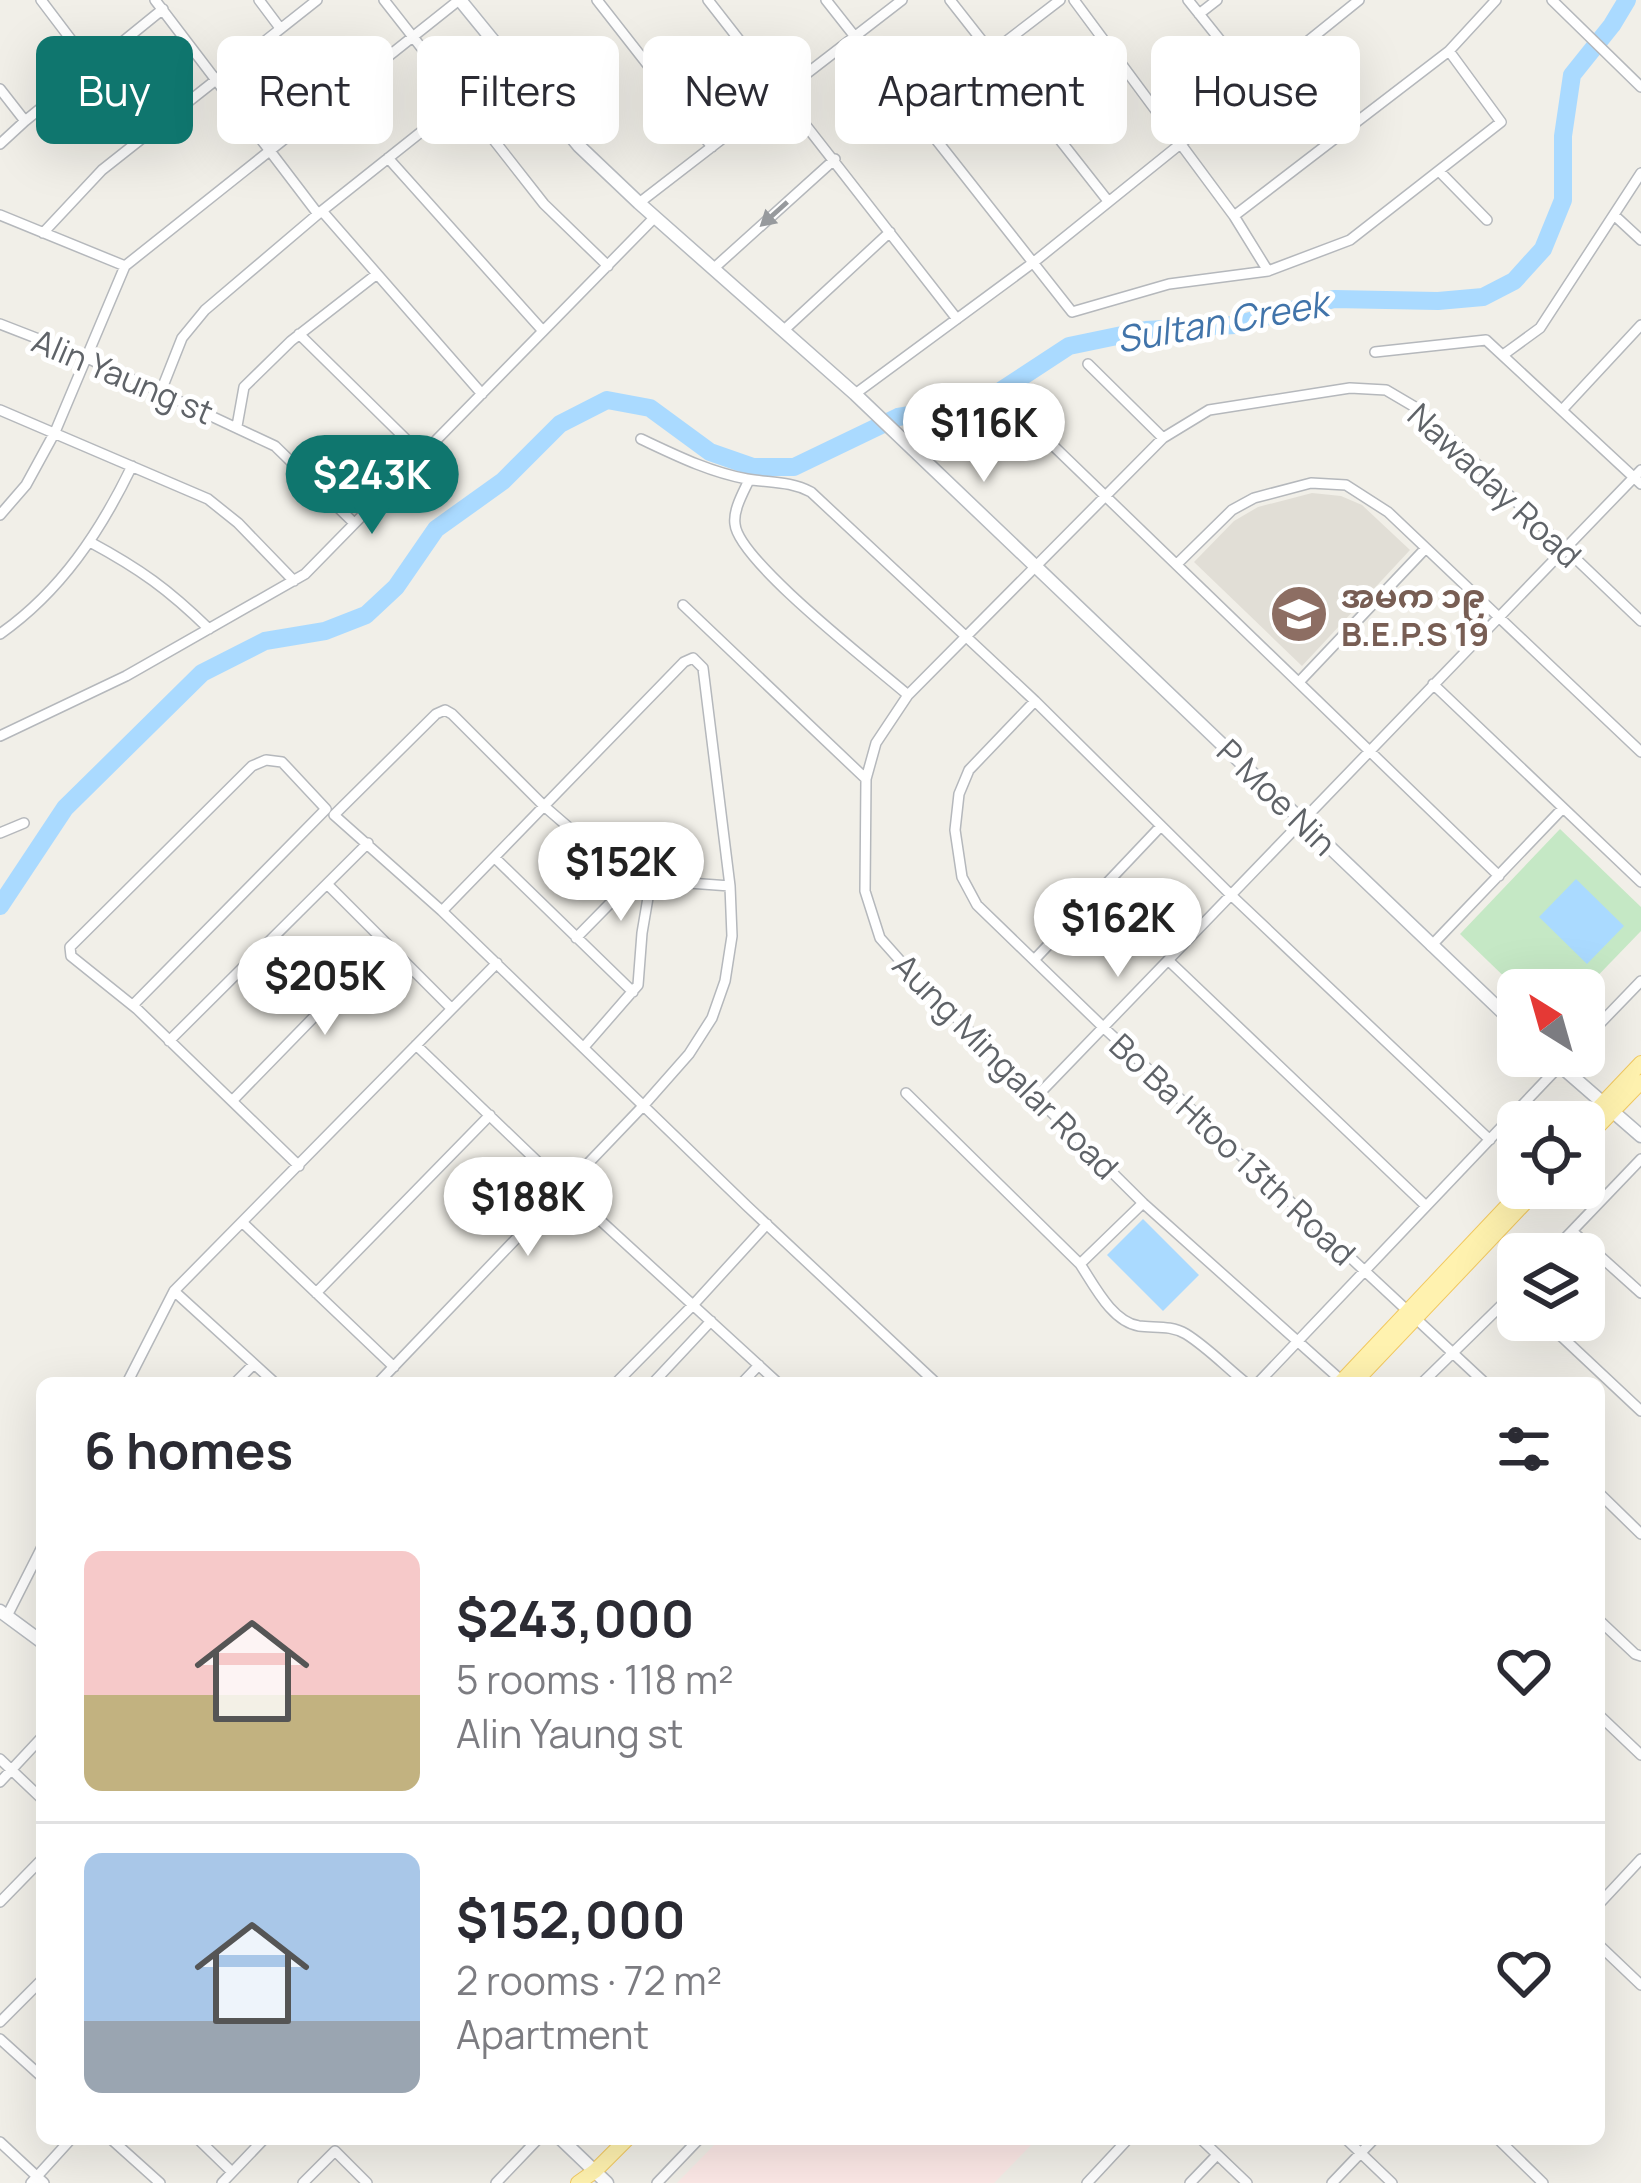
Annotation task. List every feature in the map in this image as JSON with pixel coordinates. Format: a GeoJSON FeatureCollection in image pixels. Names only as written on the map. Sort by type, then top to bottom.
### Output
{"type":"FeatureCollection","features":[{"type":"Feature","properties":{"kind":"main road"},"geometry":{"type":"LineString","coordinates":[[1605,1112],[1641,1063]]}},
{"type":"Feature","properties":{"kind":"main road"},"geometry":{"type":"LineString","coordinates":[[1605,1109],[1641,1082]]}},
{"type":"Feature","properties":{"kind":"main road"},"geometry":{"type":"LineString","coordinates":[[1350,1377],[1504,1209]]}},
{"type":"Feature","properties":{"kind":"main road"},"geometry":{"type":"LineString","coordinates":[[1409,1311],[1517,1209]]}},
{"type":"Feature","properties":{"kind":"main road"},"geometry":{"type":"LineString","coordinates":[[578,2183],[585,2176],[598,2179],[623,2145]]}},
{"type":"Feature","properties":{"kind":"street"},"geometry":{"type":"LineString","coordinates":[[40,0],[68,36]]}},
{"type":"Feature","properties":{"kind":"street"},"geometry":{"type":"LineString","coordinates":[[259,0],[280,28]]}},
{"type":"Feature","properties":{"kind":"street"},"geometry":{"type":"LineString","coordinates":[[44,233],[102,170],[317,0]]}},
{"type":"Feature","properties":{"kind":"street"},"geometry":{"type":"LineString","coordinates":[[384,0],[417,43]]}},
{"type":"Feature","properties":{"kind":"street"},"geometry":{"type":"LineString","coordinates":[[0,515],[26,485],[55,432],[125,266],[459,0],[487,36]]}},
{"type":"Feature","properties":{"kind":"street"},"geometry":{"type":"LineString","coordinates":[[597,0],[712,147]]}},
{"type":"Feature","properties":{"kind":"street"},"geometry":{"type":"LineString","coordinates":[[708,0],[736,36]]}},
{"type":"Feature","properties":{"kind":"street"},"geometry":{"type":"LineString","coordinates":[[826,0],[854,36]]}},
{"type":"Feature","properties":{"kind":"street"},"geometry":{"type":"LineString","coordinates":[[856,36],[902,0]]}},
{"type":"Feature","properties":{"kind":"street"},"geometry":{"type":"LineString","coordinates":[[950,0],[978,36]]}},
{"type":"Feature","properties":{"kind":"street"},"geometry":{"type":"LineString","coordinates":[[1013,36],[1060,0]]}},
{"type":"Feature","properties":{"kind":"street"},"geometry":{"type":"LineString","coordinates":[[1074,0],[1151,104]]}},
{"type":"Feature","properties":{"kind":"street"},"geometry":{"type":"LineString","coordinates":[[1188,0],[1217,36]]}},
{"type":"Feature","properties":{"kind":"street"},"geometry":{"type":"LineString","coordinates":[[1199,14],[1217,0]]}},
{"type":"Feature","properties":{"kind":"street"},"geometry":{"type":"LineString","coordinates":[[1315,36],[1358,0]]}},
{"type":"Feature","properties":{"kind":"street"},"geometry":{"type":"LineString","coordinates":[[1234,216],[1449,51],[1496,0]]}},
{"type":"Feature","properties":{"kind":"street"},"geometry":{"type":"LineString","coordinates":[[1552,0],[1641,87]]}},
{"type":"Feature","properties":{"kind":"street"},"geometry":{"type":"LineString","coordinates":[[125,36],[159,5],[320,213],[482,394]]}},
{"type":"Feature","properties":{"kind":"street"},"geometry":{"type":"LineString","coordinates":[[940,144],[1074,312],[1169,284],[1268,271],[1350,240],[1501,122],[1449,51]]}},
{"type":"Feature","properties":{"kind":"street"},"geometry":{"type":"LineString","coordinates":[[811,70],[835,52]]}},
{"type":"Feature","properties":{"kind":"street"},"geometry":{"type":"LineString","coordinates":[[0,89],[25,121]]}},
{"type":"Feature","properties":{"kind":"street"},"geometry":{"type":"LineString","coordinates":[[0,144],[36,112]]}},
{"type":"Feature","properties":{"kind":"street"},"geometry":{"type":"LineString","coordinates":[[811,130],[957,319]]}},
{"type":"Feature","properties":{"kind":"street"},"geometry":{"type":"LineString","coordinates":[[161,391],[182,338],[205,310],[417,135]]}},
{"type":"Feature","properties":{"kind":"street"},"geometry":{"type":"LineString","coordinates":[[497,144],[544,204],[608,266]]}},
{"type":"Feature","properties":{"kind":"street"},"geometry":{"type":"LineString","coordinates":[[577,144],[855,394],[1034,262],[1179,144]]}},
{"type":"Feature","properties":{"kind":"street"},"geometry":{"type":"LineString","coordinates":[[639,203],[716,144]]}},
{"type":"Feature","properties":{"kind":"street"},"geometry":{"type":"LineString","coordinates":[[1063,144],[1108,201]]}},
{"type":"Feature","properties":{"kind":"street"},"geometry":{"type":"LineString","coordinates":[[1181,144],[1268,271]]}},
{"type":"Feature","properties":{"kind":"street"},"geometry":{"type":"LineString","coordinates":[[388,158],[543,332]]}},
{"type":"Feature","properties":{"kind":"street"},"geometry":{"type":"LineString","coordinates":[[713,269],[835,159]]}},
{"type":"Feature","properties":{"kind":"street"},"geometry":{"type":"LineString","coordinates":[[1440,172],[1486,220]]}},
{"type":"Feature","properties":{"kind":"street"},"geometry":{"type":"LineString","coordinates":[[1503,355],[1540,328],[1641,173]]}},
{"type":"Feature","properties":{"kind":"street"},"geometry":{"type":"LineString","coordinates":[[0,215],[125,266]]}},
{"type":"Feature","properties":{"kind":"street"},"geometry":{"type":"LineString","coordinates":[[1614,215],[1641,240]]}},
{"type":"Feature","properties":{"kind":"street"},"geometry":{"type":"LineString","coordinates":[[0,736],[126,676],[305,574],[655,217]]}},
{"type":"Feature","properties":{"kind":"street"},"geometry":{"type":"LineString","coordinates":[[783,331],[890,232]]}},
{"type":"Feature","properties":{"kind":"street"},"geometry":{"type":"LineString","coordinates":[[237,425],[244,387],[299,334],[376,274]]}},
{"type":"Feature","properties":{"kind":"street","name":"Alin Yaung st"},"geometry":{"type":"LineString","coordinates":[[0,323],[85,357],[275,446],[354,524]]}},
{"type":"Feature","properties":{"kind":"street"},"geometry":{"type":"LineString","coordinates":[[1562,410],[1641,326]]}},
{"type":"Feature","properties":{"kind":"street"},"geometry":{"type":"LineString","coordinates":[[299,334],[422,455]]}},
{"type":"Feature","properties":{"kind":"street"},"geometry":{"type":"LineString","coordinates":[[1037,1096],[1564,547],[1639,477],[1486,340],[1375,352]]}},
{"type":"Feature","properties":{"kind":"street"},"geometry":{"type":"LineString","coordinates":[[1088,364],[1163,438]]}},
{"type":"Feature","properties":{"kind":"street","name":"Nawaday Road"},"geometry":{"type":"LineString","coordinates":[[1035,567],[1163,438],[1209,410],[1350,388],[1386,390],[1420,410],[1641,621]]}},
{"type":"Feature","properties":{"kind":"street","name":"P Moe Nin"},"geometry":{"type":"LineString","coordinates":[[855,394],[1497,1007]]}},
{"type":"Feature","properties":{"kind":"street"},"geometry":{"type":"LineString","coordinates":[[1010,404],[1499,876]]}},
{"type":"Feature","properties":{"kind":"street"},"geometry":{"type":"LineString","coordinates":[[0,410],[208,500],[294,581]]}},
{"type":"Feature","properties":{"kind":"street"},"geometry":{"type":"LineString","coordinates":[[641,439],[704,468],[812,492],[1490,1140]]}},
{"type":"Feature","properties":{"kind":"street"},"geometry":{"type":"LineString","coordinates":[[0,634],[29,613],[77,560],[132,466]]}},
{"type":"Feature","properties":{"kind":"street"},"geometry":{"type":"LineString","coordinates":[[749,480],[734,527],[743,542],[765,571],[908,695]]}},
{"type":"Feature","properties":{"kind":"street"},"geometry":{"type":"LineString","coordinates":[[1177,564],[1232,510],[1254,498],[1310,483],[1346,484],[1388,512],[1641,752]]}},
{"type":"Feature","properties":{"kind":"street"},"geometry":{"type":"LineString","coordinates":[[90,542],[142,571],[209,629]]}},
{"type":"Feature","properties":{"kind":"street"},"geometry":{"type":"LineString","coordinates":[[1299,682],[1425,549]]}},
{"type":"Feature","properties":{"kind":"street","name":"Aung Mingalar Road"},"geometry":{"type":"LineString","coordinates":[[1035,567],[908,695],[876,743],[866,779],[865,891],[880,938],[1143,1203],[1338,1377]]}},
{"type":"Feature","properties":{"kind":"street"},"geometry":{"type":"LineString","coordinates":[[683,605],[866,779]]}},
{"type":"Feature","properties":{"kind":"street"},"geometry":{"type":"LineString","coordinates":[[385,1377],[644,1105],[712,1018],[725,981],[732,936],[703,668],[693,658],[684,662],[442,910]]}},
{"type":"Feature","properties":{"kind":"street"},"geometry":{"type":"LineString","coordinates":[[1433,684],[1641,882]]}},
{"type":"Feature","properties":{"kind":"street","name":"Bo Ba Htoo 13th Road"},"geometry":{"type":"LineString","coordinates":[[1035,701],[969,770],[958,794],[955,830],[962,877],[977,905],[1479,1377]]}},
{"type":"Feature","properties":{"kind":"street"},"geometry":{"type":"LineString","coordinates":[[133,1005],[330,812],[445,710],[544,806],[634,879],[730,886]]}},
{"type":"Feature","properties":{"kind":"street"},"geometry":{"type":"LineString","coordinates":[[299,1166],[133,1005],[71,956],[70,947],[252,766],[266,760],[283,763],[330,812],[442,910],[930,1377]]}},
{"type":"Feature","properties":{"kind":"street"},"geometry":{"type":"LineString","coordinates":[[1431,946],[1563,808]]}},
{"type":"Feature","properties":{"kind":"street"},"geometry":{"type":"LineString","coordinates":[[0,833],[24,823]]}},
{"type":"Feature","properties":{"kind":"street"},"geometry":{"type":"LineString","coordinates":[[1034,960],[1161,826]]}},
{"type":"Feature","properties":{"kind":"street"},"geometry":{"type":"LineString","coordinates":[[170,1041],[368,843]]}},
{"type":"Feature","properties":{"kind":"street"},"geometry":{"type":"LineString","coordinates":[[495,858],[632,992]]}},
{"type":"Feature","properties":{"kind":"street"},"geometry":{"type":"LineString","coordinates":[[576,938],[634,879]]}},
{"type":"Feature","properties":{"kind":"street"},"geometry":{"type":"LineString","coordinates":[[584,1047],[638,985],[651,880]]}},
{"type":"Feature","properties":{"kind":"street"},"geometry":{"type":"LineString","coordinates":[[327,884],[452,1009]]}},
{"type":"Feature","properties":{"kind":"street"},"geometry":{"type":"LineString","coordinates":[[232,1101],[386,943]]}},
{"type":"Feature","properties":{"kind":"street"},"geometry":{"type":"LineString","coordinates":[[1168,960],[1426,1206]]}},
{"type":"Feature","properties":{"kind":"street"},"geometry":{"type":"LineString","coordinates":[[130,1377],[174,1291],[496,963]]}},
{"type":"Feature","properties":{"kind":"street"},"geometry":{"type":"LineString","coordinates":[[1605,1018],[1641,981]]}},
{"type":"Feature","properties":{"kind":"street"},"geometry":{"type":"LineString","coordinates":[[416,1045],[772,1377]]}},
{"type":"Feature","properties":{"kind":"street"},"geometry":{"type":"LineString","coordinates":[[1267,1377],[1544,1077]]}},
{"type":"Feature","properties":{"kind":"street"},"geometry":{"type":"LineString","coordinates":[[1578,1077],[1641,1136]]}},
{"type":"Feature","properties":{"kind":"street"},"geometry":{"type":"LineString","coordinates":[[906,1093],[1080,1264],[1123,1320],[1182,1331],[1239,1377]]}},
{"type":"Feature","properties":{"kind":"street"},"geometry":{"type":"LineString","coordinates":[[316,1293],[490,1115]]}},
{"type":"Feature","properties":{"kind":"street"},"geometry":{"type":"LineString","coordinates":[[1641,1159],[1572,1231],[1641,1293]]}},
{"type":"Feature","properties":{"kind":"street"},"geometry":{"type":"LineString","coordinates":[[1080,1264],[1143,1203]]}},
{"type":"Feature","properties":{"kind":"street"},"geometry":{"type":"LineString","coordinates":[[243,1223],[394,1367]]}},
{"type":"Feature","properties":{"kind":"street"},"geometry":{"type":"LineString","coordinates":[[622,1377],[766,1224]]}},
{"type":"Feature","properties":{"kind":"street"},"geometry":{"type":"LineString","coordinates":[[174,1291],[268,1377]]}},
{"type":"Feature","properties":{"kind":"street"},"geometry":{"type":"LineString","coordinates":[[1428,1377],[1497,1311]]}},
{"type":"Feature","properties":{"kind":"street"},"geometry":{"type":"LineString","coordinates":[[659,1377],[711,1321]]}},
{"type":"Feature","properties":{"kind":"street"},"geometry":{"type":"LineString","coordinates":[[1566,1341],[1605,1377]]}},
{"type":"Feature","properties":{"kind":"street"},"geometry":{"type":"LineString","coordinates":[[241,1377],[254,1364]]}},
{"type":"Feature","properties":{"kind":"street"},"geometry":{"type":"LineString","coordinates":[[748,1377],[759,1365]]}},
{"type":"Feature","properties":{"kind":"street"},"geometry":{"type":"LineString","coordinates":[[1605,1377],[1641,1411]]}},
{"type":"Feature","properties":{"kind":"street"},"geometry":{"type":"LineString","coordinates":[[1605,1499],[1641,1534]]}},
{"type":"Feature","properties":{"kind":"street"},"geometry":{"type":"LineString","coordinates":[[36,1557],[3,1613],[36,1638]]}},
{"type":"Feature","properties":{"kind":"street"},"geometry":{"type":"LineString","coordinates":[[1605,1625],[1639,1652]]}},
{"type":"Feature","properties":{"kind":"street"},"geometry":{"type":"LineString","coordinates":[[1605,1721],[1641,1755]]}},
{"type":"Feature","properties":{"kind":"street"},"geometry":{"type":"LineString","coordinates":[[0,1782],[36,1744]]}},
{"type":"Feature","properties":{"kind":"street"},"geometry":{"type":"LineString","coordinates":[[0,1759],[36,1792]]}},
{"type":"Feature","properties":{"kind":"street"},"geometry":{"type":"LineString","coordinates":[[1605,1898],[1641,1859]]}},
{"type":"Feature","properties":{"kind":"street"},"geometry":{"type":"LineString","coordinates":[[0,1902],[36,1865]]}},
{"type":"Feature","properties":{"kind":"street"},"geometry":{"type":"LineString","coordinates":[[1605,1951],[1641,1985]]}},
{"type":"Feature","properties":{"kind":"street"},"geometry":{"type":"LineString","coordinates":[[0,2022],[36,1986]]}},
{"type":"Feature","properties":{"kind":"street"},"geometry":{"type":"LineString","coordinates":[[0,2039],[36,2072]]}},
{"type":"Feature","properties":{"kind":"street"},"geometry":{"type":"LineString","coordinates":[[0,2142],[37,2181],[66,2145]]}},
{"type":"Feature","properties":{"kind":"street"},"geometry":{"type":"LineString","coordinates":[[118,2145],[160,2183]]}},
{"type":"Feature","properties":{"kind":"street"},"geometry":{"type":"LineString","coordinates":[[204,2145],[232,2172]]}},
{"type":"Feature","properties":{"kind":"street"},"geometry":{"type":"LineString","coordinates":[[222,2183],[258,2145]]}},
{"type":"Feature","properties":{"kind":"street"},"geometry":{"type":"LineString","coordinates":[[496,2183],[532,2145]]}},
{"type":"Feature","properties":{"kind":"street"},"geometry":{"type":"LineString","coordinates":[[567,2145],[598,2179]]}},
{"type":"Feature","properties":{"kind":"street"},"geometry":{"type":"LineString","coordinates":[[656,2183],[693,2145]]}},
{"type":"Feature","properties":{"kind":"street"},"geometry":{"type":"LineString","coordinates":[[1087,2183],[1122,2145]]}},
{"type":"Feature","properties":{"kind":"street"},"geometry":{"type":"LineString","coordinates":[[1207,2145],[1247,2183]]}},
{"type":"Feature","properties":{"kind":"street"},"geometry":{"type":"LineString","coordinates":[[1352,2145],[1392,2183]]}},
{"type":"Feature","properties":{"kind":"street"},"geometry":{"type":"LineString","coordinates":[[1331,2183],[1368,2145]]}},
{"type":"Feature","properties":{"kind":"street"},"geometry":{"type":"LineString","coordinates":[[1504,2145],[1543,2183]]}},
{"type":"Feature","properties":{"kind":"street"},"geometry":{"type":"LineString","coordinates":[[303,2183],[335,2151],[367,2183]]}},
{"type":"Feature","properties":{"kind":"street"},"geometry":{"type":"LineString","coordinates":[[1190,2183],[1217,2155]]}},
{"type":"Feature","properties":{"kind":"shaded area","name":"အမက ၁၉ B.E.P.S 19"},"geometry":{"type":"Polygon","coordinates":[[[1312,493],[1341,496],[1362,505],[1410,550],[1302,666],[1194,562],[1234,521],[1258,507],[1312,493]]]}},
{"type":"Feature","properties":{"kind":"shaded area"},"geometry":{"type":"Polygon","coordinates":[[[714,2145],[1031,2145],[994,2183],[677,2183],[714,2145]]]}},
{"type":"Feature","properties":{"kind":"green space"},"geometry":{"type":"Polygon","coordinates":[[[1560,829],[1641,907],[1641,931],[1604,969],[1497,970],[1460,934],[1560,829]]]}},
{"type":"Feature","properties":{"kind":"water"},"geometry":{"type":"Polygon","coordinates":[[[1576,879],[1624,926],[1587,964],[1539,917],[1576,879]]]}},
{"type":"Feature","properties":{"kind":"water"},"geometry":{"type":"Polygon","coordinates":[[[1143,1219],[1199,1275],[1163,1311],[1107,1255],[1143,1219]]]}},
{"type":"Feature","properties":{"kind":"waterway","name":"Sultan Creek"},"geometry":{"type":"LineString","coordinates":[[0,906],[65,808],[202,673],[265,641],[325,631],[366,615],[396,587],[436,529],[503,481],[560,424],[607,400],[650,408],[710,452],[753,467],[794,467],[898,417],[982,403],[1069,346],[1146,330],[1235,325],[1334,299],[1483,297],[1514,281],[1543,249],[1563,200],[1563,136],[1572,75],[1627,0]]}},
{"type":"Feature","properties":{"kind":"place","name":"အမက ၁၉ B.E.P.S 19"},"geometry":{"type":"Point","coordinates":[1299,614]}}]}
